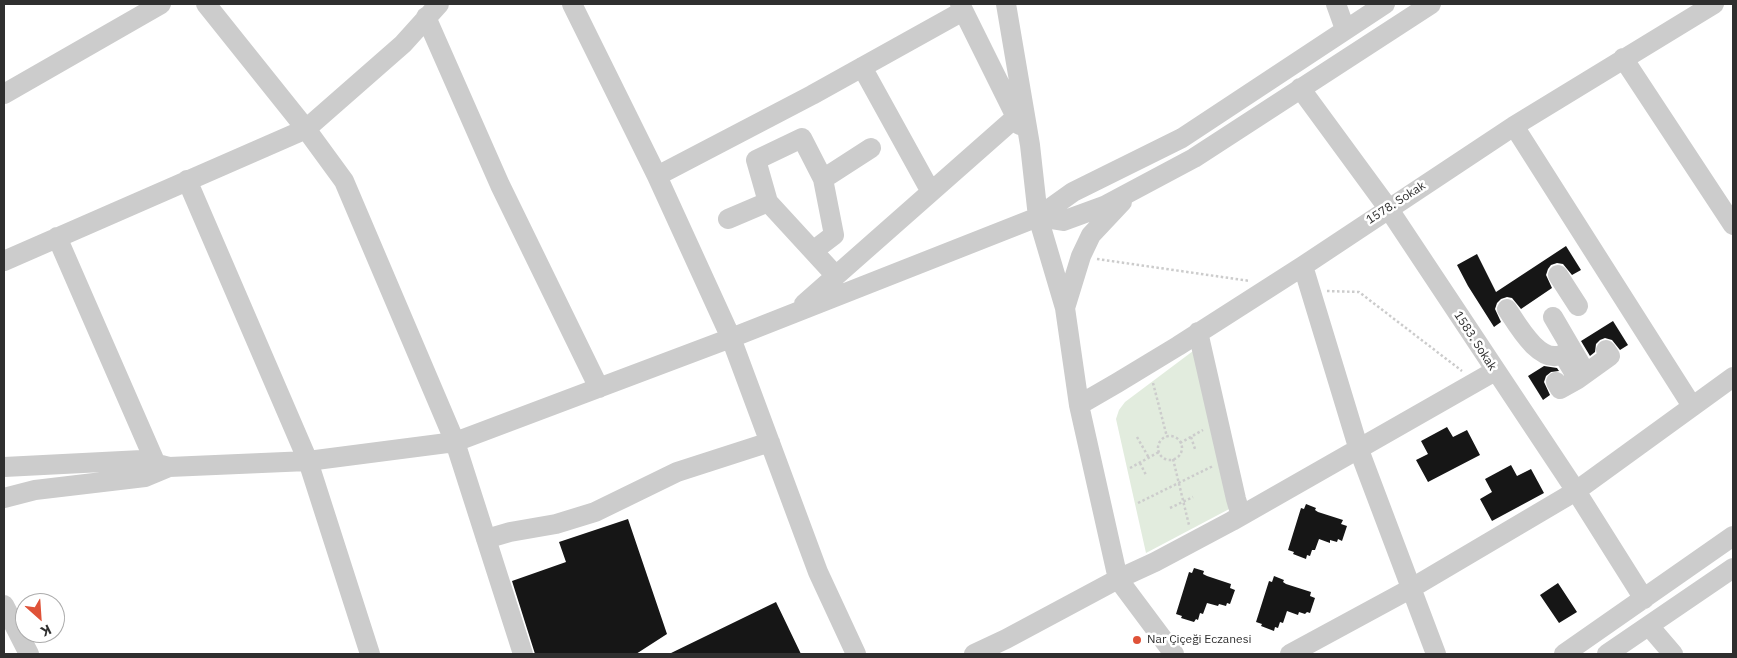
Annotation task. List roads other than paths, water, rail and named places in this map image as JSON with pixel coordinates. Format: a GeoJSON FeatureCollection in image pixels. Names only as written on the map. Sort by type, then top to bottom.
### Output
{"type":"FeatureCollection","features":[{"type":"Feature","properties":{"kind":"street"},"geometry":{"type":"LineString","coordinates":[[4,94],[161,4]]}},
{"type":"Feature","properties":{"kind":"street"},"geometry":{"type":"LineString","coordinates":[[206,4],[306,128],[344,181],[455,442],[523,654]]}},
{"type":"Feature","properties":{"kind":"street"},"geometry":{"type":"LineString","coordinates":[[572,4],[657,176],[731,338],[818,572],[856,654]]}},
{"type":"Feature","properties":{"kind":"street"},"geometry":{"type":"LineString","coordinates":[[1006,4],[1030,145],[1038,217],[1065,308],[1079,404],[1118,579],[1174,654]]}},
{"type":"Feature","properties":{"kind":"street"},"geometry":{"type":"LineString","coordinates":[[1336,4],[1345,29]]}},
{"type":"Feature","properties":{"kind":"street"},"geometry":{"type":"LineString","coordinates":[[4,467],[142,460],[162,466],[308,461],[455,442],[731,338],[1038,217],[1073,192],[1182,138],[1385,4]]}},
{"type":"Feature","properties":{"kind":"street"},"geometry":{"type":"LineString","coordinates":[[1038,217],[1063,221],[1104,206],[1194,158],[1431,4]]}},
{"type":"Feature","properties":{"kind":"street","name":"1578. Sokak"},"geometry":{"type":"LineString","coordinates":[[1079,404],[1117,383],[1303,266],[1514,126],[1714,4]]}},
{"type":"Feature","properties":{"kind":"street"},"geometry":{"type":"LineString","coordinates":[[657,176],[862,66],[961,7],[1030,145]]}},
{"type":"Feature","properties":{"kind":"street"},"geometry":{"type":"LineString","coordinates":[[4,261],[306,128],[403,44],[433,10],[500,185],[599,388]]}},
{"type":"Feature","properties":{"kind":"street"},"geometry":{"type":"LineString","coordinates":[[1623,58],[1733,225]]}},
{"type":"Feature","properties":{"kind":"street"},"geometry":{"type":"LineString","coordinates":[[862,66],[931,192]]}},
{"type":"Feature","properties":{"kind":"street","name":"1583. Sokak"},"geometry":{"type":"LineString","coordinates":[[1300,88],[1388,208],[1576,491],[1644,599]]}},
{"type":"Feature","properties":{"kind":"street"},"geometry":{"type":"LineString","coordinates":[[794,313],[1016,117]]}},
{"type":"Feature","properties":{"kind":"street"},"geometry":{"type":"LineString","coordinates":[[1514,126],[1692,406]]}},
{"type":"Feature","properties":{"kind":"street"},"geometry":{"type":"LineString","coordinates":[[813,251],[834,235],[823,179],[802,138],[756,160],[768,202],[813,251],[836,276]]}},
{"type":"Feature","properties":{"kind":"street"},"geometry":{"type":"LineString","coordinates":[[823,179],[871,148]]}},
{"type":"Feature","properties":{"kind":"street"},"geometry":{"type":"LineString","coordinates":[[187,180],[308,461],[370,654]]}},
{"type":"Feature","properties":{"kind":"street"},"geometry":{"type":"LineString","coordinates":[[1065,308],[1081,256],[1091,235],[1131,191]]}},
{"type":"Feature","properties":{"kind":"street"},"geometry":{"type":"LineString","coordinates":[[728,220],[768,202]]}},
{"type":"Feature","properties":{"kind":"street"},"geometry":{"type":"LineString","coordinates":[[57,237],[162,466]]}},
{"type":"Feature","properties":{"kind":"street"},"geometry":{"type":"LineString","coordinates":[[1303,266],[1358,450],[1436,654]]}},
{"type":"Feature","properties":{"kind":"street"},"geometry":{"type":"LineString","coordinates":[[1558,275],[1578,306]]}},
{"type":"Feature","properties":{"kind":"street"},"geometry":{"type":"LineString","coordinates":[[1507,309],[1526,339],[1547,355],[1558,357],[1563,354],[1582,376]]}},
{"type":"Feature","properties":{"kind":"street"},"geometry":{"type":"LineString","coordinates":[[1553,317],[1582,376]]}},
{"type":"Feature","properties":{"kind":"street"},"geometry":{"type":"LineString","coordinates":[[1198,332],[1241,516]]}},
{"type":"Feature","properties":{"kind":"street"},"geometry":{"type":"LineString","coordinates":[[1556,382],[1560,389],[1582,376],[1610,356],[1606,350]]}},
{"type":"Feature","properties":{"kind":"street"},"geometry":{"type":"LineString","coordinates":[[974,654],[1009,647],[1118,579],[1155,562],[1241,516],[1495,371]]}},
{"type":"Feature","properties":{"kind":"street"},"geometry":{"type":"LineString","coordinates":[[1290,654],[1410,588],[1576,491],[1733,377]]}},
{"type":"Feature","properties":{"kind":"street"},"geometry":{"type":"LineString","coordinates":[[486,539],[510,532],[556,524],[595,512],[677,472],[770,442]]}},
{"type":"Feature","properties":{"kind":"street"},"geometry":{"type":"LineString","coordinates":[[4,498],[35,490],[145,477],[162,466]]}},
{"type":"Feature","properties":{"kind":"street"},"geometry":{"type":"LineString","coordinates":[[1564,654],[1733,536]]}},
{"type":"Feature","properties":{"kind":"street"},"geometry":{"type":"LineString","coordinates":[[1607,654],[1733,568]]}},
{"type":"Feature","properties":{"kind":"street"},"geometry":{"type":"LineString","coordinates":[[4,605],[29,654]]}},
{"type":"Feature","properties":{"kind":"street"},"geometry":{"type":"LineString","coordinates":[[1648,626],[1673,654]]}},
{"type":"Feature","properties":{"kind":"place","name":"Nar Çiçeği Eczanesi"},"geometry":{"type":"Point","coordinates":[1137,640]}}]}
